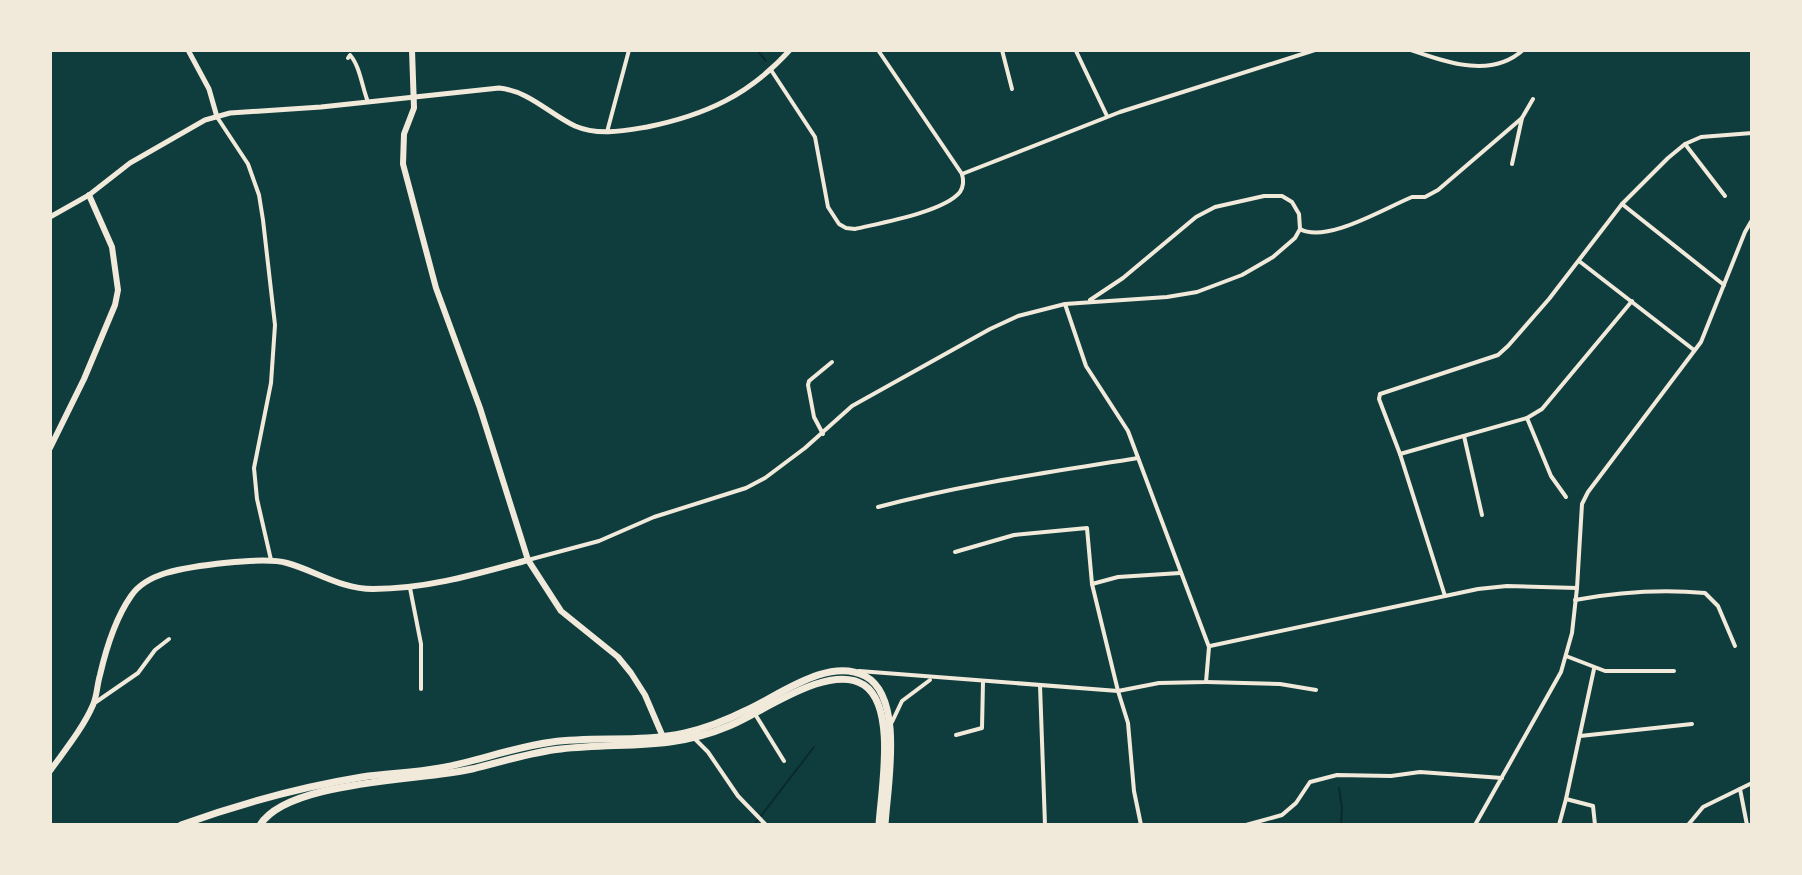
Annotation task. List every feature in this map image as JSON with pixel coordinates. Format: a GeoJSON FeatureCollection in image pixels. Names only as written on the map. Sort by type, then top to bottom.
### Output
{"type":"FeatureCollection","features":[{"type":"Feature","properties":{"kind":"highway"},"geometry":{"type":"LineString","coordinates":[[181,825],[235,807],[330,787],[444,775],[571,740],[663,737],[726,720],[812,678],[852,671],[873,681],[885,700],[890,727],[883,823]]}},
{"type":"Feature","properties":{"kind":"highway"},"geometry":{"type":"LineString","coordinates":[[534,749],[655,746],[694,738],[755,714],[803,689],[823,682],[847,680],[866,686],[879,704],[884,730],[883,823]]}},
{"type":"Feature","properties":{"kind":"highway"},"geometry":{"type":"LineString","coordinates":[[260,825],[273,809],[330,787]]}},
{"type":"Feature","properties":{"kind":"main road"},"geometry":{"type":"LineString","coordinates":[[412,50],[415,97],[404,134],[403,164],[436,288],[480,408],[528,560],[561,611],[625,665],[645,695],[663,737]]}},
{"type":"Feature","properties":{"kind":"main road"},"geometry":{"type":"LineString","coordinates":[[50,448],[84,379],[115,305],[118,290],[112,247],[89,195]]}},
{"type":"Feature","properties":{"kind":"main road"},"geometry":{"type":"LineString","coordinates":[[50,771],[94,703],[106,652],[123,610],[139,587],[165,574],[192,568],[271,560],[286,562],[332,582],[357,588],[410,588],[439,584],[528,560]]}},
{"type":"Feature","properties":{"kind":"street"},"geometry":{"type":"LineString","coordinates":[[188,50],[209,89],[217,117],[248,164],[259,195],[275,325],[271,383],[254,468],[257,499],[271,560]]}},
{"type":"Feature","properties":{"kind":"street"},"geometry":{"type":"LineString","coordinates":[[607,132],[629,50]]}},
{"type":"Feature","properties":{"kind":"street"},"geometry":{"type":"LineString","coordinates":[[50,217],[89,195],[130,163],[169,139],[205,120],[239,112],[368,102],[480,88],[512,89],[574,126],[607,132],[670,122],[702,113],[730,100],[771,70],[790,50]]}},
{"type":"Feature","properties":{"kind":"street"},"geometry":{"type":"LineString","coordinates":[[771,70],[815,137],[828,207],[833,217],[846,228],[871,225],[944,204],[962,190],[964,182],[962,174],[878,50]]}},
{"type":"Feature","properties":{"kind":"street"},"geometry":{"type":"LineString","coordinates":[[1002,50],[1012,89]]}},
{"type":"Feature","properties":{"kind":"street"},"geometry":{"type":"LineString","coordinates":[[962,174],[1107,116],[1315,50]]}},
{"type":"Feature","properties":{"kind":"street"},"geometry":{"type":"LineString","coordinates":[[1411,50],[1469,66],[1507,61],[1523,50]]}},
{"type":"Feature","properties":{"kind":"street"},"geometry":{"type":"LineString","coordinates":[[1076,51],[1107,116]]}},
{"type":"Feature","properties":{"kind":"street"},"geometry":{"type":"LineString","coordinates":[[348,58],[350,55],[357,63],[358,78],[368,102]]}},
{"type":"Feature","properties":{"kind":"street"},"geometry":{"type":"LineString","coordinates":[[1512,164],[1522,118],[1533,99]]}},
{"type":"Feature","properties":{"kind":"street"},"geometry":{"type":"LineString","coordinates":[[1300,229],[1308,234],[1335,231],[1412,197],[1425,197],[1438,190],[1522,118]]}},
{"type":"Feature","properties":{"kind":"street"},"geometry":{"type":"LineString","coordinates":[[1445,596],[1400,454],[1379,399],[1380,394],[1498,355],[1579,261],[1622,204],[1685,144],[1701,137],[1752,133]]}},
{"type":"Feature","properties":{"kind":"street"},"geometry":{"type":"LineString","coordinates":[[1685,144],[1725,196]]}},
{"type":"Feature","properties":{"kind":"street"},"geometry":{"type":"LineString","coordinates":[[528,560],[599,541],[654,517],[746,488],[765,478],[824,434],[852,406],[990,329],[1030,312],[1090,300],[1167,297],[1221,284],[1273,257],[1295,238],[1300,229],[1299,214],[1292,202],[1282,196],[1264,196],[1215,207],[1196,217],[1123,278],[1090,300]]}},
{"type":"Feature","properties":{"kind":"street"},"geometry":{"type":"LineString","coordinates":[[1622,204],[1724,285]]}},
{"type":"Feature","properties":{"kind":"street"},"geometry":{"type":"LineString","coordinates":[[1475,825],[1561,672],[1576,612],[1574,600],[1582,504],[1695,351],[1752,220]]}},
{"type":"Feature","properties":{"kind":"street"},"geometry":{"type":"LineString","coordinates":[[1579,261],[1695,351]]}},
{"type":"Feature","properties":{"kind":"street"},"geometry":{"type":"LineString","coordinates":[[1400,454],[1527,418],[1542,409],[1632,301]]}},
{"type":"Feature","properties":{"kind":"street"},"geometry":{"type":"LineString","coordinates":[[1065,304],[1086,366],[1128,431],[1209,647],[1206,682]]}},
{"type":"Feature","properties":{"kind":"street"},"geometry":{"type":"LineString","coordinates":[[824,434],[814,417],[808,385],[832,362]]}},
{"type":"Feature","properties":{"kind":"street"},"geometry":{"type":"LineString","coordinates":[[1527,418],[1551,476],[1566,497]]}},
{"type":"Feature","properties":{"kind":"street"},"geometry":{"type":"LineString","coordinates":[[1464,436],[1482,515]]}},
{"type":"Feature","properties":{"kind":"street"},"geometry":{"type":"LineString","coordinates":[[878,507],[987,481],[1138,458]]}},
{"type":"Feature","properties":{"kind":"street"},"geometry":{"type":"LineString","coordinates":[[955,552],[1014,535],[1085,527],[1088,531],[1092,584],[1128,723],[1134,791],[1141,825]]}},
{"type":"Feature","properties":{"kind":"street"},"geometry":{"type":"LineString","coordinates":[[1092,584],[1118,577],[1180,573]]}},
{"type":"Feature","properties":{"kind":"street"},"geometry":{"type":"LineString","coordinates":[[1209,647],[1493,587],[1577,588]]}},
{"type":"Feature","properties":{"kind":"street"},"geometry":{"type":"LineString","coordinates":[[410,588],[421,644],[421,689]]}},
{"type":"Feature","properties":{"kind":"street"},"geometry":{"type":"LineString","coordinates":[[1574,600],[1660,590],[1705,593],[1718,606],[1735,646]]}},
{"type":"Feature","properties":{"kind":"street"},"geometry":{"type":"LineString","coordinates":[[94,703],[138,673],[155,650],[169,639]]}},
{"type":"Feature","properties":{"kind":"street"},"geometry":{"type":"LineString","coordinates":[[1566,656],[1594,669],[1674,671]]}},
{"type":"Feature","properties":{"kind":"street"},"geometry":{"type":"LineString","coordinates":[[1559,825],[1594,669]]}},
{"type":"Feature","properties":{"kind":"street"},"geometry":{"type":"LineString","coordinates":[[852,671],[1118,691],[1159,683],[1206,682],[1280,684],[1316,690]]}},
{"type":"Feature","properties":{"kind":"street"},"geometry":{"type":"LineString","coordinates":[[890,727],[902,701],[933,679]]}},
{"type":"Feature","properties":{"kind":"street"},"geometry":{"type":"LineString","coordinates":[[956,735],[982,728],[983,682]]}},
{"type":"Feature","properties":{"kind":"street"},"geometry":{"type":"LineString","coordinates":[[1040,685],[1045,825]]}},
{"type":"Feature","properties":{"kind":"street"},"geometry":{"type":"LineString","coordinates":[[755,714],[784,761]]}},
{"type":"Feature","properties":{"kind":"street"},"geometry":{"type":"LineString","coordinates":[[1580,736],[1692,724]]}},
{"type":"Feature","properties":{"kind":"street"},"geometry":{"type":"LineString","coordinates":[[694,738],[708,752],[738,796],[766,825]]}},
{"type":"Feature","properties":{"kind":"street"},"geometry":{"type":"LineString","coordinates":[[1246,825],[1282,815],[1296,803],[1310,782],[1337,775],[1391,776],[1438,772],[1502,778]]}},
{"type":"Feature","properties":{"kind":"street"},"geometry":{"type":"LineString","coordinates":[[1688,825],[1703,807],[1752,783]]}},
{"type":"Feature","properties":{"kind":"street"},"geometry":{"type":"LineString","coordinates":[[1740,789],[1747,825]]}},
{"type":"Feature","properties":{"kind":"street"},"geometry":{"type":"LineString","coordinates":[[1566,799],[1593,806],[1595,825]]}},
{"type":"Feature","properties":{"kind":"waterway"},"geometry":{"type":"LineString","coordinates":[[757,50],[766,61]]}},
{"type":"Feature","properties":{"kind":"waterway"},"geometry":{"type":"LineString","coordinates":[[754,825],[814,747]]}},
{"type":"Feature","properties":{"kind":"waterway"},"geometry":{"type":"LineString","coordinates":[[1339,788],[1341,825]]}}]}
